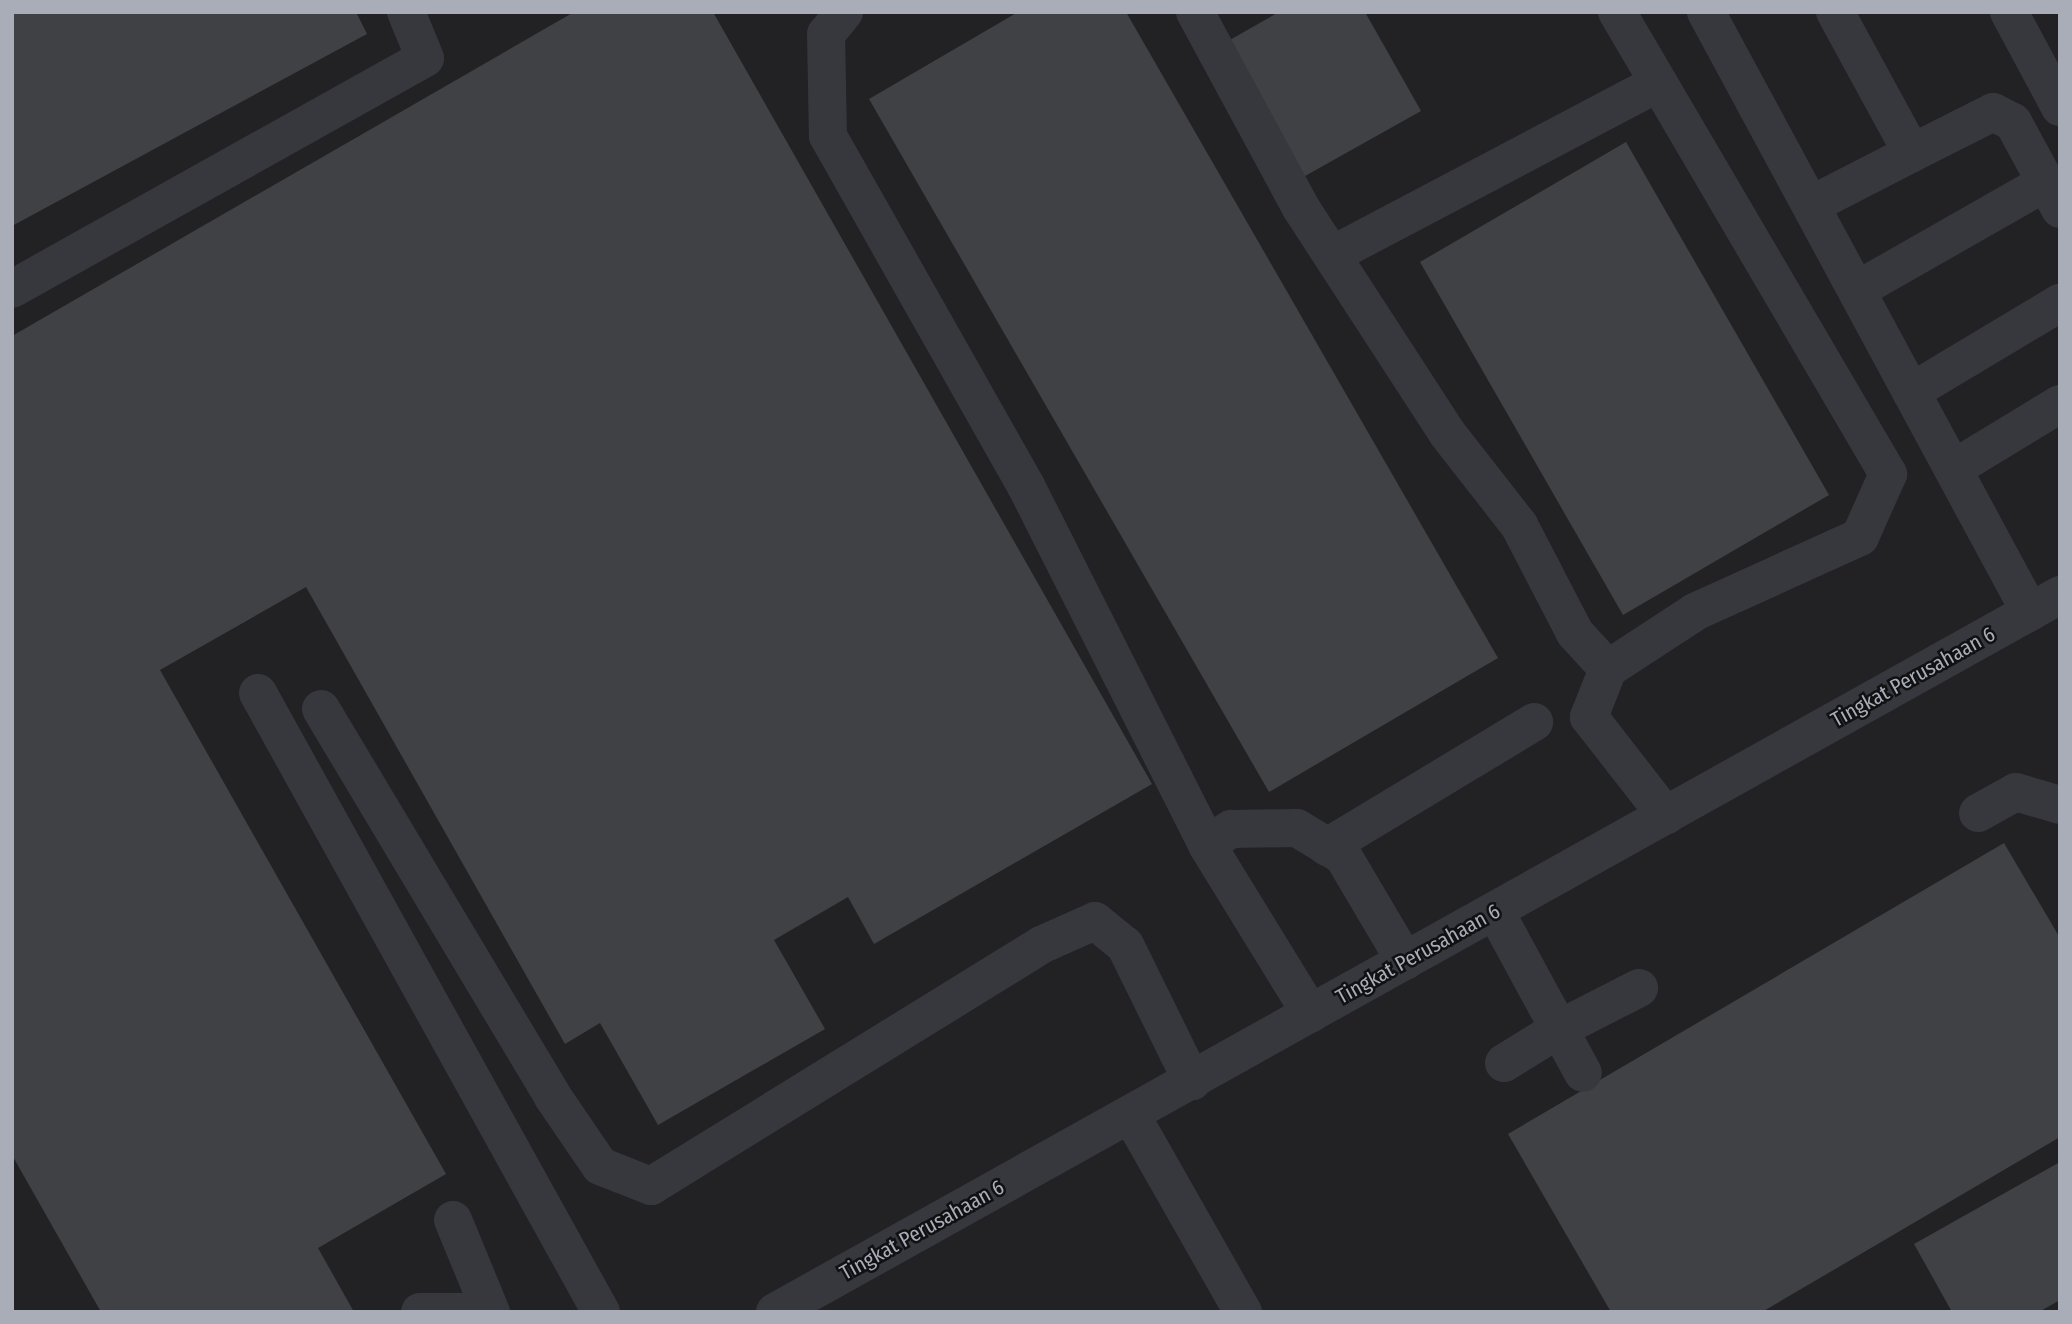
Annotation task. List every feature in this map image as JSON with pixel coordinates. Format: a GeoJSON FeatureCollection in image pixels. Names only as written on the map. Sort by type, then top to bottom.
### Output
{"type":"FeatureCollection","features":[{"type":"Feature","properties":{"kind":"street"},"geometry":{"type":"LineString","coordinates":[[12,289],[425,58],[406,12]]}},
{"type":"Feature","properties":{"kind":"street"},"geometry":{"type":"LineString","coordinates":[[844,12],[826,34],[828,136],[1026,486],[1207,845],[1311,1014]]}},
{"type":"Feature","properties":{"kind":"street"},"geometry":{"type":"LineString","coordinates":[[1195,12],[1301,208],[1447,433],[1519,525],[1575,633],[1608,669]]}},
{"type":"Feature","properties":{"kind":"street"},"geometry":{"type":"LineString","coordinates":[[1617,12],[1888,474],[1860,537],[1695,612],[1608,669],[1589,717],[1666,816]]}},
{"type":"Feature","properties":{"kind":"street"},"geometry":{"type":"LineString","coordinates":[[1706,12],[1953,469],[2045,603]]}},
{"type":"Feature","properties":{"kind":"street"},"geometry":{"type":"LineString","coordinates":[[1835,12],[1912,153]]}},
{"type":"Feature","properties":{"kind":"street"},"geometry":{"type":"LineString","coordinates":[[2008,12],[2060,107]]}},
{"type":"Feature","properties":{"kind":"street"},"geometry":{"type":"LineString","coordinates":[[1332,255],[1658,83]]}},
{"type":"Feature","properties":{"kind":"street"},"geometry":{"type":"LineString","coordinates":[[1811,205],[1993,112],[2013,122],[2053,196],[1857,290]]}},
{"type":"Feature","properties":{"kind":"street"},"geometry":{"type":"LineString","coordinates":[[1912,393],[2060,303]]}},
{"type":"Feature","properties":{"kind":"street"},"geometry":{"type":"LineString","coordinates":[[1953,469],[2060,404]]}},
{"type":"Feature","properties":{"kind":"street","name":"Tingkat Perusahaan 6"},"geometry":{"type":"LineString","coordinates":[[775,1312],[2045,603]]}},
{"type":"Feature","properties":{"kind":"street"},"geometry":{"type":"LineString","coordinates":[[258,693],[601,1312]]}},
{"type":"Feature","properties":{"kind":"street"},"geometry":{"type":"LineString","coordinates":[[321,709],[553,1097],[600,1166],[651,1186],[1041,945],[1095,921],[1125,944],[1192,1081]]}},
{"type":"Feature","properties":{"kind":"street"},"geometry":{"type":"LineString","coordinates":[[1327,847],[1534,722]]}},
{"type":"Feature","properties":{"kind":"street"},"geometry":{"type":"LineString","coordinates":[[1978,813],[2016,792],[2060,805]]}},
{"type":"Feature","properties":{"kind":"street"},"geometry":{"type":"LineString","coordinates":[[1207,845],[1231,829],[1297,828],[1343,856],[1405,961]]}},
{"type":"Feature","properties":{"kind":"street"},"geometry":{"type":"LineString","coordinates":[[1495,911],[1583,1073]]}},
{"type":"Feature","properties":{"kind":"street"},"geometry":{"type":"LineString","coordinates":[[1504,1063],[1559,1029],[1639,988]]}},
{"type":"Feature","properties":{"kind":"street"},"geometry":{"type":"LineString","coordinates":[[1131,1115],[1244,1312]]}},
{"type":"Feature","properties":{"kind":"street"},"geometry":{"type":"LineString","coordinates":[[453,1220],[491,1312]]}},
{"type":"Feature","properties":{"kind":"street"},"geometry":{"type":"LineString","coordinates":[[420,1312],[467,1312]]}},
{"type":"Feature","properties":{"kind":"shaded area"},"geometry":{"type":"Polygon","coordinates":[[[12,12],[2060,12],[2060,1312],[12,1312],[12,12]]]}},
{"type":"Feature","properties":{"kind":"building"},"geometry":{"type":"Polygon","coordinates":[[[12,12],[356,12],[367,34],[12,226],[12,12]]]}},
{"type":"Feature","properties":{"kind":"building"},"geometry":{"type":"Polygon","coordinates":[[[574,12],[713,12],[1152,784],[874,944],[848,897],[774,940],[825,1029],[658,1125],[600,1023],[565,1044],[306,587],[160,670],[446,1174],[318,1248],[354,1312],[101,1312],[12,1155],[12,336],[574,12]]]}},
{"type":"Feature","properties":{"kind":"building"},"geometry":{"type":"Polygon","coordinates":[[[1018,12],[1126,12],[1498,658],[1269,792],[869,99],[1018,12]]]}},
{"type":"Feature","properties":{"kind":"building"},"geometry":{"type":"Polygon","coordinates":[[[1279,12],[1365,12],[1421,111],[1298,180],[1221,45],[1279,12]]]}},
{"type":"Feature","properties":{"kind":"building"},"geometry":{"type":"Polygon","coordinates":[[[1626,142],[1829,495],[1623,615],[1420,262],[1626,142]]]}},
{"type":"Feature","properties":{"kind":"building"},"geometry":{"type":"Polygon","coordinates":[[[2004,843],[2060,938],[2060,1137],[1762,1312],[1611,1312],[1508,1134],[2004,843]]]}},
{"type":"Feature","properties":{"kind":"building"},"geometry":{"type":"Polygon","coordinates":[[[2060,1162],[2060,1300],[2039,1312],[1952,1312],[1914,1244],[2060,1162]]]}}]}
